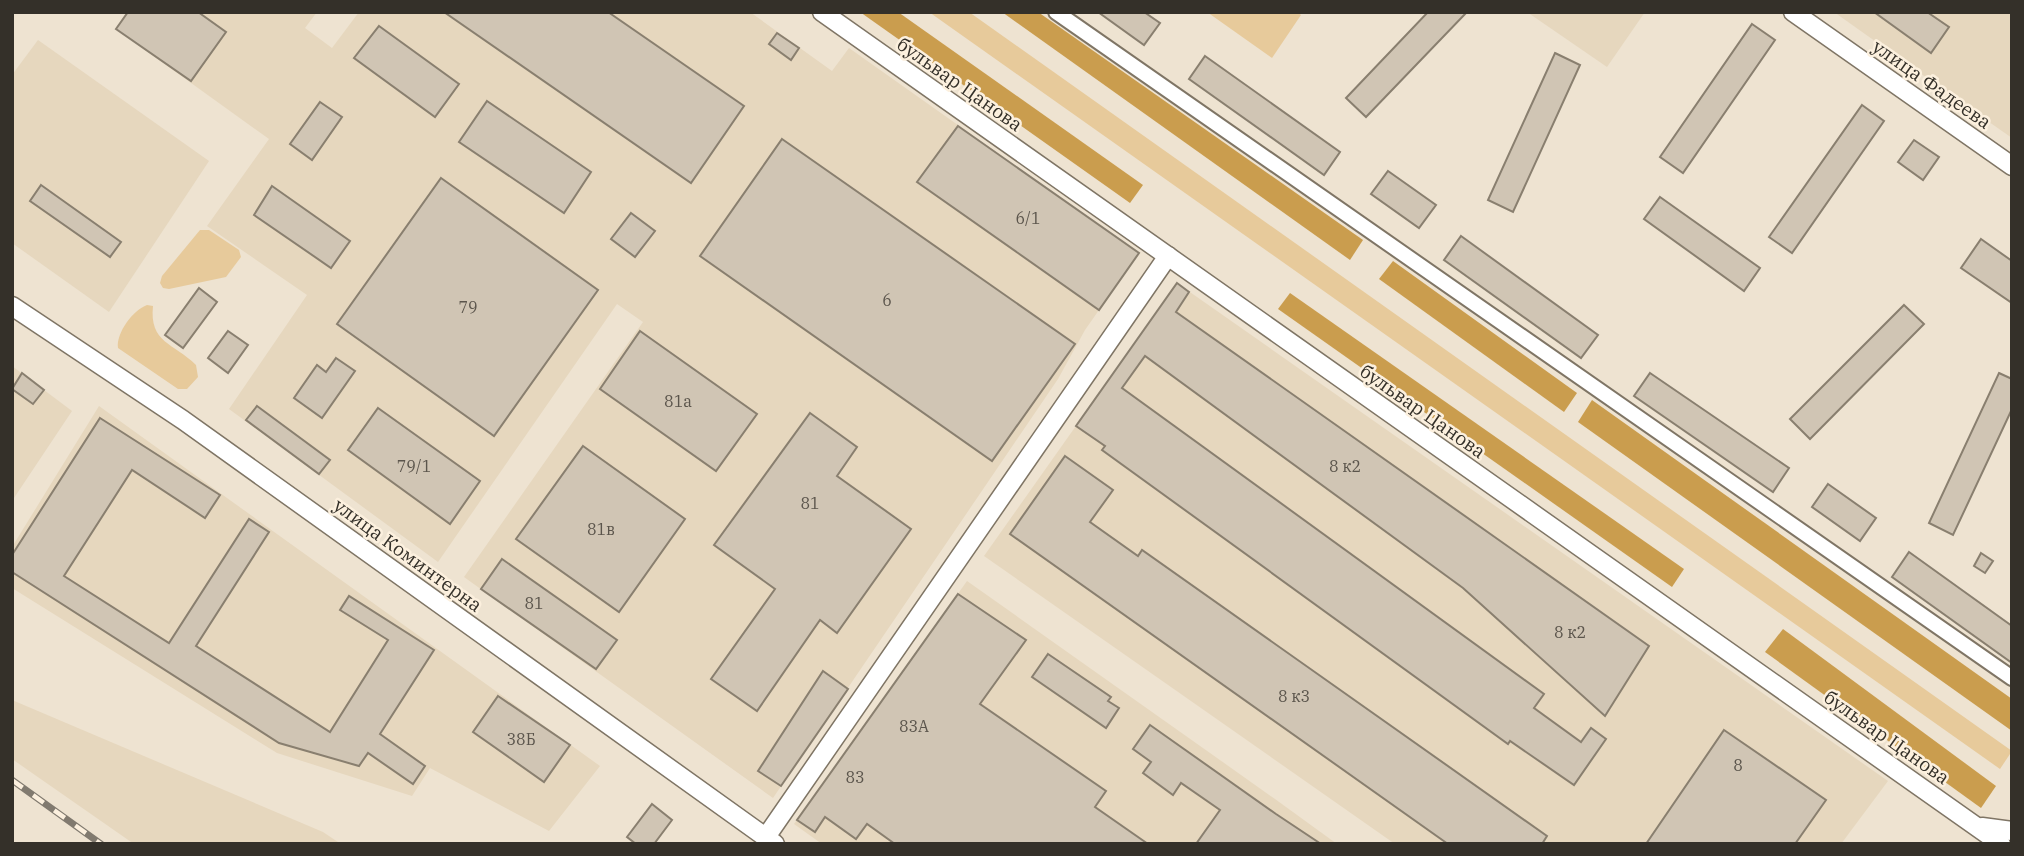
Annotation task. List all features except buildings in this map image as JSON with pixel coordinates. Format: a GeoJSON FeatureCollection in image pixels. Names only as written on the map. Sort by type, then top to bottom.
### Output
{"type":"FeatureCollection","features":[{"type":"Feature","properties":{"kind":"street","name":"бульвар Цанова"},"geometry":{"type":"LineString","coordinates":[[822,12],[2001,844]]}},
{"type":"Feature","properties":{"kind":"street"},"geometry":{"type":"LineString","coordinates":[[1056,12],[2012,678]]}},
{"type":"Feature","properties":{"kind":"street","name":"улица Фадеева"},"geometry":{"type":"LineString","coordinates":[[1793,12],[2012,166]]}},
{"type":"Feature","properties":{"kind":"street"},"geometry":{"type":"LineString","coordinates":[[770,840],[1168,257]]}},
{"type":"Feature","properties":{"kind":"street","name":"улица Коминтерна"},"geometry":{"type":"LineString","coordinates":[[12,306],[183,420],[770,840]]}},
{"type":"Feature","properties":{"kind":"street"},"geometry":{"type":"LineString","coordinates":[[1966,819],[1991,830],[2012,831]]}},
{"type":"Feature","properties":{"kind":"shaded area"},"geometry":{"type":"Polygon","coordinates":[[[128,12],[317,12],[305,28],[332,48],[359,12],[750,12],[832,71],[849,48],[1139,253],[1085,330],[1058,379],[773,798],[464,577],[643,322],[617,304],[438,562],[229,409],[307,295],[207,226],[269,139],[116,29],[128,12]]]}},
{"type":"Feature","properties":{"kind":"shaded area"},"geometry":{"type":"Polygon","coordinates":[[[860,12],[898,12],[1143,185],[1130,203],[860,12]]]}},
{"type":"Feature","properties":{"kind":"shaded area"},"geometry":{"type":"Polygon","coordinates":[[[929,12],[969,12],[2012,751],[2000,769],[929,12]]]}},
{"type":"Feature","properties":{"kind":"shaded area"},"geometry":{"type":"Polygon","coordinates":[[[1002,12],[1038,12],[1363,240],[1350,260],[1002,12]]]}},
{"type":"Feature","properties":{"kind":"shaded area"},"geometry":{"type":"Polygon","coordinates":[[[1207,12],[1297,12],[1301,15],[1272,58],[1207,12]]]}},
{"type":"Feature","properties":{"kind":"shaded area"},"geometry":{"type":"Polygon","coordinates":[[[1527,12],[1645,12],[1607,67],[1527,12]]]}},
{"type":"Feature","properties":{"kind":"shaded area"},"geometry":{"type":"Polygon","coordinates":[[[1834,12],[2012,12],[2012,138],[1982,117],[1834,12]]]}},
{"type":"Feature","properties":{"kind":"shaded area"},"geometry":{"type":"Polygon","coordinates":[[[38,40],[209,161],[109,312],[12,243],[12,75],[38,40]]]}},
{"type":"Feature","properties":{"kind":"shaded area"},"geometry":{"type":"Polygon","coordinates":[[[200,230],[209,230],[239,250],[241,257],[226,277],[163,288],[160,283],[162,276],[200,230]]]}},
{"type":"Feature","properties":{"kind":"shaded area"},"geometry":{"type":"Polygon","coordinates":[[[1393,261],[1577,393],[1564,412],[1379,279],[1393,261]]]}},
{"type":"Feature","properties":{"kind":"shaded area"},"geometry":{"type":"Polygon","coordinates":[[[1177,283],[1888,781],[1841,844],[1395,844],[984,556],[1177,283]]]}},
{"type":"Feature","properties":{"kind":"shaded area"},"geometry":{"type":"Polygon","coordinates":[[[1290,293],[1684,569],[1672,587],[1278,309],[1290,293]]]}},
{"type":"Feature","properties":{"kind":"shaded area"},"geometry":{"type":"Polygon","coordinates":[[[147,305],[153,306],[155,328],[159,335],[196,365],[198,377],[187,389],[178,389],[118,348],[120,336],[127,323],[136,312],[147,305]]]}},
{"type":"Feature","properties":{"kind":"shaded area"},"geometry":{"type":"Polygon","coordinates":[[[12,366],[72,411],[12,501],[12,366]]]}},
{"type":"Feature","properties":{"kind":"shaded area"},"geometry":{"type":"Polygon","coordinates":[[[1592,400],[2012,699],[2012,731],[1578,422],[1592,400]]]}},
{"type":"Feature","properties":{"kind":"shaded area"},"geometry":{"type":"Polygon","coordinates":[[[99,406],[600,766],[549,831],[430,768],[412,796],[277,753],[12,588],[12,547],[99,406]]]}},
{"type":"Feature","properties":{"kind":"shaded area"},"geometry":{"type":"Polygon","coordinates":[[[967,581],[1337,844],[822,844],[794,824],[967,581]]]}},
{"type":"Feature","properties":{"kind":"shaded area"},"geometry":{"type":"Polygon","coordinates":[[[1783,629],[1996,786],[1981,808],[1765,652],[1783,629]]]}},
{"type":"Feature","properties":{"kind":"shaded area"},"geometry":{"type":"Polygon","coordinates":[[[12,700],[323,832],[341,844],[134,844],[12,759],[12,700]]]}},
{"type":"Feature","properties":{"kind":"railway"},"geometry":{"type":"LineString","coordinates":[[12,780],[101,844]]}}]}
